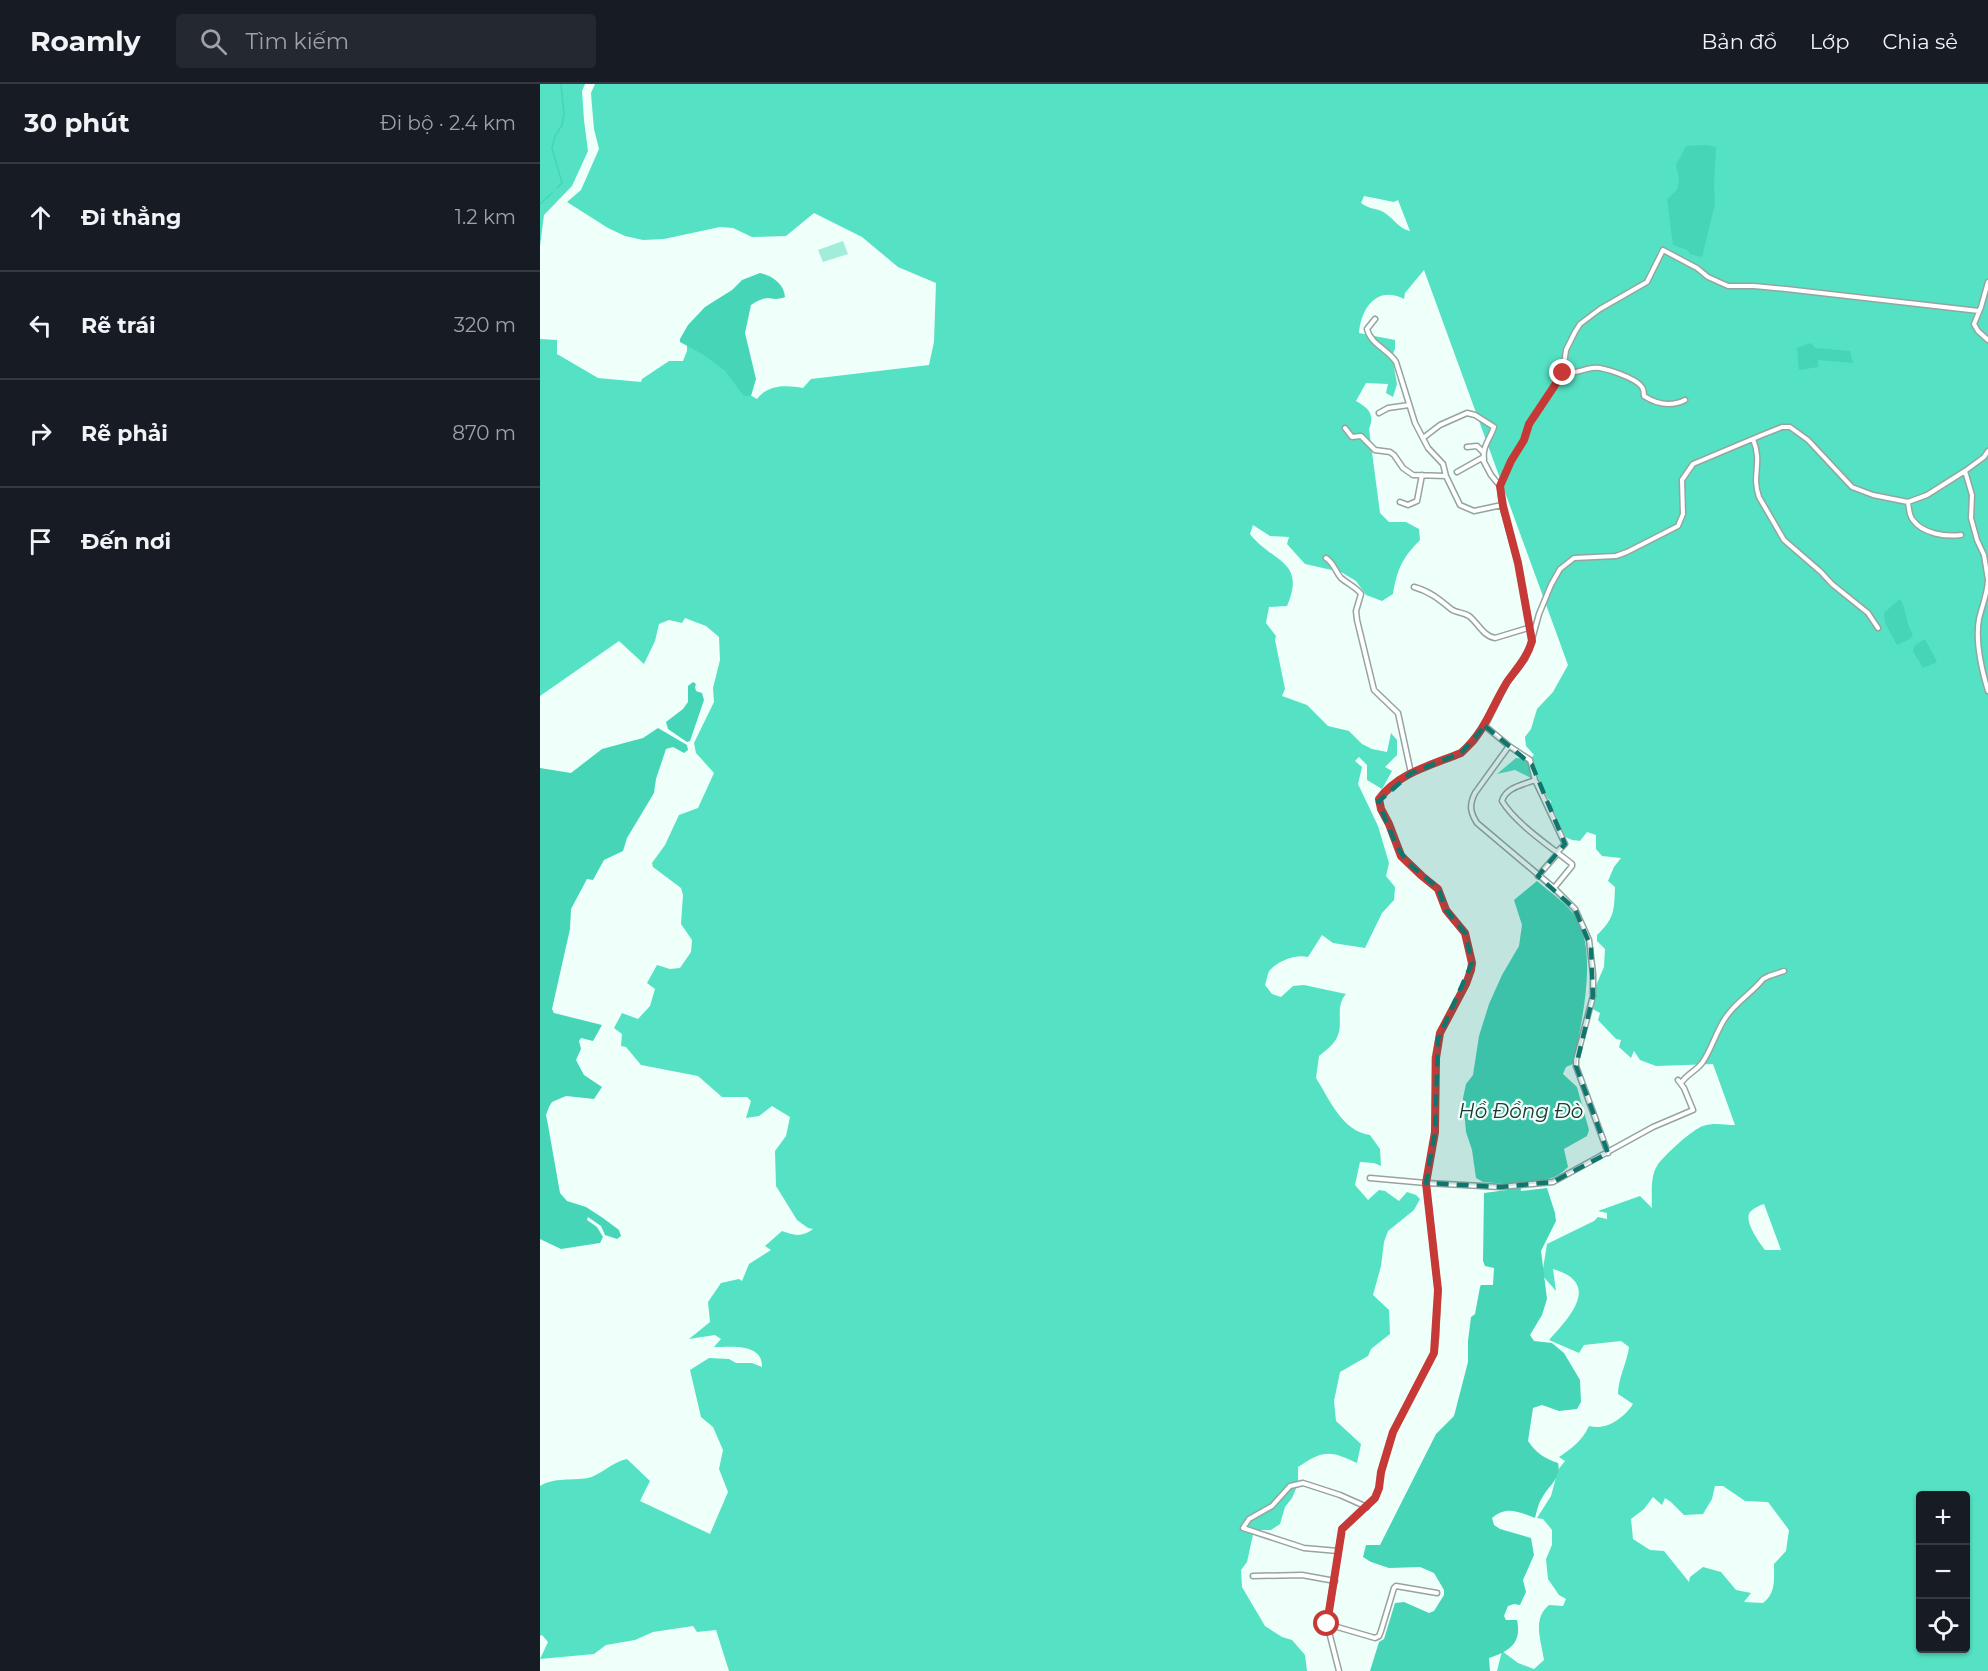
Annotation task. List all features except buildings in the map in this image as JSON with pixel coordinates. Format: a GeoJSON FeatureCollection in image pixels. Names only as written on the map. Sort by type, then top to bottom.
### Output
{"type":"FeatureCollection","features":[{"type":"Feature","properties":{"kind":"street"},"geometry":{"type":"LineString","coordinates":[[1500,486],[1511,461],[1524,440],[1529,424],[1563,373],[1566,350],[1580,324],[1600,309],[1647,282],[1663,250],[1697,268],[1708,277],[1728,286],[1786,289],[1978,311]]}},
{"type":"Feature","properties":{"kind":"street"},"geometry":{"type":"LineString","coordinates":[[1988,282],[1975,327],[1988,340]]}},
{"type":"Feature","properties":{"kind":"street"},"geometry":{"type":"LineString","coordinates":[[1375,319],[1367,329],[1369,336],[1393,356],[1408,405],[1428,448],[1443,464],[1455,497],[1462,507],[1474,511],[1503,506]]}},
{"type":"Feature","properties":{"kind":"street"},"geometry":{"type":"LineString","coordinates":[[1563,373],[1574,374],[1589,368],[1601,368],[1639,384],[1644,396],[1657,402],[1670,405],[1685,400]]}},
{"type":"Feature","properties":{"kind":"street"},"geometry":{"type":"LineString","coordinates":[[1379,413],[1389,408],[1408,405]]}},
{"type":"Feature","properties":{"kind":"street"},"geometry":{"type":"LineString","coordinates":[[1423,438],[1440,424],[1471,413],[1494,427],[1491,439],[1484,447],[1484,459],[1500,486],[1518,563],[1532,641]]}},
{"type":"Feature","properties":{"kind":"street"},"geometry":{"type":"LineString","coordinates":[[1339,1671],[1327,1624],[1342,1529],[1375,1498],[1393,1432],[1434,1353],[1438,1290],[1426,1183],[1435,1132],[1434,1079],[1438,1039],[1466,984],[1472,963],[1465,933],[1446,910],[1438,889],[1401,856],[1378,802],[1380,796],[1411,773],[1461,753],[1474,741],[1485,726],[1507,682],[1525,659],[1539,614],[1560,569],[1574,558],[1616,556],[1627,552],[1678,526],[1683,514],[1682,480],[1694,464],[1782,427],[1790,427],[1808,440],[1852,487],[1873,495],[1908,502],[1927,495],[1965,471],[1984,457],[1988,451]]}},
{"type":"Feature","properties":{"kind":"street"},"geometry":{"type":"LineString","coordinates":[[1345,428],[1352,437],[1361,436],[1375,450],[1390,452],[1407,472],[1413,475],[1446,476]]}},
{"type":"Feature","properties":{"kind":"street"},"geometry":{"type":"LineString","coordinates":[[1754,439],[1759,455],[1756,490],[1784,540],[1821,572],[1832,585],[1868,613],[1878,627]]}},
{"type":"Feature","properties":{"kind":"street"},"geometry":{"type":"LineString","coordinates":[[1467,447],[1477,446],[1483,453]]}},
{"type":"Feature","properties":{"kind":"street"},"geometry":{"type":"LineString","coordinates":[[1457,472],[1479,459],[1484,459]]}},
{"type":"Feature","properties":{"kind":"street"},"geometry":{"type":"LineString","coordinates":[[1965,471],[1972,495],[1971,518],[1986,554],[1987,597],[1979,625],[1982,671],[1988,691]]}},
{"type":"Feature","properties":{"kind":"street"},"geometry":{"type":"LineString","coordinates":[[1400,502],[1408,505],[1417,501],[1422,475]]}},
{"type":"Feature","properties":{"kind":"street"},"geometry":{"type":"LineString","coordinates":[[1908,502],[1911,516],[1919,526],[1948,537],[1961,535]]}},
{"type":"Feature","properties":{"kind":"street"},"geometry":{"type":"LineString","coordinates":[[1326,558],[1334,565],[1341,577],[1361,594],[1356,611],[1357,620],[1371,681],[1377,694],[1398,713],[1411,773]]}},
{"type":"Feature","properties":{"kind":"street"},"geometry":{"type":"LineString","coordinates":[[1414,587],[1438,597],[1453,611],[1469,616],[1489,637],[1495,638],[1528,628]]}},
{"type":"Feature","properties":{"kind":"street"},"geometry":{"type":"LineString","coordinates":[[1485,726],[1530,760],[1535,780],[1565,844],[1538,876]]}},
{"type":"Feature","properties":{"kind":"street"},"geometry":{"type":"LineString","coordinates":[[1509,746],[1475,793],[1471,801],[1471,812],[1477,823],[1554,888],[1575,909],[1591,947],[1593,996],[1576,1066],[1608,1153]]}},
{"type":"Feature","properties":{"kind":"street"},"geometry":{"type":"LineString","coordinates":[[1535,780],[1512,788],[1503,796],[1502,801],[1511,812],[1572,866],[1554,888]]}},
{"type":"Feature","properties":{"kind":"street"},"geometry":{"type":"LineString","coordinates":[[1370,1178],[1500,1186],[1553,1182],[1653,1127],[1693,1110],[1680,1082],[1703,1062],[1732,1009],[1763,980],[1784,971]]}},
{"type":"Feature","properties":{"kind":"street"},"geometry":{"type":"LineString","coordinates":[[1338,1551],[1304,1548],[1243,1528],[1249,1519],[1272,1506],[1290,1486],[1297,1484],[1303,1483],[1340,1495],[1367,1507]]}},
{"type":"Feature","properties":{"kind":"street"},"geometry":{"type":"LineString","coordinates":[[1253,1576],[1302,1575],[1335,1581]]}},
{"type":"Feature","properties":{"kind":"street"},"geometry":{"type":"LineString","coordinates":[[1327,1624],[1375,1638],[1379,1636],[1396,1586],[1437,1593]]}},
{"type":"Feature","properties":{"kind":"highlighted area"},"geometry":{"type":"Polygon","coordinates":[[[1485,726],[1532,765],[1565,844],[1538,876],[1575,909],[1591,947],[1593,996],[1576,1066],[1608,1153],[1553,1182],[1500,1187],[1426,1183],[1435,1132],[1438,1039],[1472,963],[1465,933],[1446,910],[1438,888],[1409,864],[1397,847],[1378,802],[1411,773],[1461,753],[1485,726]]]}},
{"type":"Feature","properties":{"kind":"shaded area"},"geometry":{"type":"Polygon","coordinates":[[[540,84],[585,84],[582,91],[588,151],[572,186],[544,215],[540,246],[540,84]]]}},
{"type":"Feature","properties":{"kind":"shaded area"},"geometry":{"type":"Polygon","coordinates":[[[595,84],[1988,84],[1988,1671],[1497,1671],[1502,1651],[1518,1663],[1534,1669],[1544,1660],[1539,1630],[1541,1617],[1549,1605],[1563,1606],[1566,1599],[1559,1595],[1548,1579],[1546,1559],[1552,1545],[1552,1530],[1543,1519],[1537,1518],[1551,1496],[1558,1470],[1565,1461],[1559,1457],[1580,1440],[1589,1426],[1602,1427],[1614,1422],[1633,1404],[1618,1394],[1629,1347],[1621,1341],[1584,1345],[1579,1353],[1549,1340],[1572,1311],[1579,1292],[1576,1283],[1568,1275],[1553,1269],[1556,1291],[1542,1275],[1547,1244],[1598,1217],[1607,1219],[1607,1213],[1598,1211],[1640,1196],[1652,1208],[1653,1175],[1665,1156],[1698,1128],[1715,1124],[1735,1125],[1713,1064],[1656,1066],[1640,1060],[1634,1051],[1631,1058],[1619,1047],[1621,1040],[1616,1039],[1598,1020],[1600,1013],[1587,1006],[1604,967],[1605,949],[1597,941],[1597,935],[1607,924],[1612,913],[1615,887],[1608,881],[1621,858],[1602,856],[1596,849],[1596,835],[1587,832],[1580,841],[1571,840],[1561,833],[1552,817],[1551,801],[1539,782],[1515,770],[1497,774],[1516,758],[1530,759],[1534,755],[1526,746],[1525,737],[1531,729],[1537,709],[1553,692],[1568,665],[1424,270],[1405,293],[1404,299],[1386,295],[1372,301],[1363,315],[1359,333],[1395,340],[1392,356],[1397,384],[1393,397],[1386,393],[1388,384],[1366,383],[1356,401],[1370,412],[1371,416],[1369,429],[1380,513],[1389,522],[1406,522],[1419,529],[1420,540],[1402,564],[1393,594],[1382,601],[1366,595],[1356,581],[1341,572],[1305,564],[1287,544],[1289,537],[1270,536],[1253,525],[1250,534],[1284,563],[1293,579],[1287,606],[1269,607],[1266,623],[1276,636],[1285,689],[1282,696],[1307,705],[1328,726],[1349,731],[1362,744],[1372,749],[1387,752],[1391,733],[1397,740],[1397,755],[1385,767],[1392,771],[1382,789],[1367,780],[1367,765],[1359,757],[1355,761],[1362,767],[1358,784],[1378,826],[1389,863],[1386,876],[1395,887],[1394,900],[1382,913],[1365,948],[1333,943],[1322,935],[1308,957],[1293,957],[1273,967],[1265,985],[1272,994],[1281,997],[1293,986],[1304,985],[1346,994],[1341,1004],[1337,1038],[1319,1056],[1316,1078],[1344,1121],[1352,1128],[1370,1135],[1380,1149],[1381,1166],[1360,1162],[1355,1185],[1368,1200],[1379,1190],[1385,1191],[1399,1201],[1407,1192],[1420,1199],[1414,1210],[1388,1231],[1384,1242],[1381,1266],[1373,1295],[1389,1310],[1390,1334],[1371,1349],[1368,1356],[1340,1372],[1334,1401],[1336,1421],[1361,1444],[1357,1463],[1340,1456],[1327,1454],[1314,1457],[1298,1467],[1298,1484],[1285,1507],[1280,1524],[1271,1530],[1254,1530],[1247,1562],[1241,1570],[1242,1587],[1265,1626],[1282,1637],[1292,1640],[1305,1655],[1307,1671],[729,1671],[716,1630],[697,1632],[693,1626],[653,1632],[635,1640],[606,1645],[594,1654],[540,1659],[548,1642],[542,1635],[540,1636],[540,1486],[557,1480],[592,1477],[627,1459],[650,1481],[640,1501],[710,1534],[728,1492],[719,1469],[723,1450],[713,1427],[701,1417],[690,1370],[709,1358],[729,1359],[736,1363],[752,1363],[762,1367],[761,1359],[752,1350],[737,1347],[714,1347],[721,1339],[715,1335],[689,1339],[710,1322],[708,1302],[721,1283],[739,1279],[742,1281],[749,1264],[771,1250],[765,1246],[782,1231],[798,1235],[813,1229],[797,1220],[776,1186],[775,1151],[786,1136],[790,1117],[772,1106],[759,1116],[746,1118],[751,1101],[747,1097],[722,1097],[698,1076],[641,1065],[626,1047],[621,1046],[622,1034],[614,1028],[622,1013],[638,1019],[650,1006],[655,989],[647,983],[657,965],[670,969],[680,968],[691,952],[692,940],[681,924],[683,895],[681,888],[653,867],[652,863],[665,845],[679,815],[698,808],[714,773],[696,753],[694,743],[714,702],[713,688],[720,660],[719,637],[706,626],[685,618],[682,623],[669,620],[659,624],[655,641],[644,664],[619,641],[540,696],[540,339],[557,340],[557,354],[598,378],[641,382],[642,379],[669,361],[683,361],[687,351],[687,342],[725,364],[750,395],[757,399],[772,388],[791,386],[803,388],[811,379],[929,365],[934,342],[936,283],[898,267],[862,237],[814,213],[786,236],[752,237],[733,228],[720,227],[664,239],[643,240],[625,236],[608,228],[567,202],[581,190],[599,149],[594,129],[591,93],[595,84]],[[1364,196],[1361,203],[1382,211],[1399,226],[1410,231],[1398,200],[1394,202],[1364,196]],[[1764,1204],[1751,1211],[1750,1225],[1765,1250],[1781,1250],[1764,1204]],[[1715,1486],[1712,1499],[1703,1514],[1684,1515],[1665,1498],[1662,1505],[1653,1497],[1644,1509],[1631,1519],[1633,1539],[1650,1550],[1664,1551],[1689,1582],[1690,1577],[1703,1567],[1721,1572],[1736,1590],[1751,1593],[1744,1602],[1763,1603],[1772,1590],[1774,1564],[1786,1551],[1789,1530],[1768,1502],[1745,1501],[1723,1486],[1715,1486]]]}},
{"type":"Feature","properties":{"kind":"shaded area"},"geometry":{"type":"Polygon","coordinates":[[[843,241],[848,254],[823,262],[818,250],[843,241]]]}},
{"type":"Feature","properties":{"kind":"water"},"geometry":{"type":"Polygon","coordinates":[[[1686,146],[1716,147],[1715,204],[1702,257],[1690,254],[1687,250],[1673,245],[1667,199],[1677,190],[1679,179],[1676,165],[1686,146]]]}},
{"type":"Feature","properties":{"kind":"water"},"geometry":{"type":"Polygon","coordinates":[[[760,273],[777,281],[783,288],[785,297],[766,298],[751,305],[745,333],[756,379],[751,396],[744,396],[725,371],[704,355],[680,342],[680,339],[688,325],[705,307],[732,290],[742,280],[760,273]]]}},
{"type":"Feature","properties":{"kind":"water"},"geometry":{"type":"Polygon","coordinates":[[[1811,343],[1815,348],[1850,351],[1853,363],[1818,360],[1818,367],[1799,370],[1797,348],[1811,343]]]}},
{"type":"Feature","properties":{"kind":"water"},"geometry":{"type":"Polygon","coordinates":[[[1900,599],[1913,635],[1910,639],[1897,645],[1885,623],[1884,613],[1900,599]]]}},
{"type":"Feature","properties":{"kind":"water"},"geometry":{"type":"Polygon","coordinates":[[[1925,639],[1937,662],[1923,668],[1913,651],[1914,646],[1925,639]]]}},
{"type":"Feature","properties":{"kind":"water"},"geometry":{"type":"Polygon","coordinates":[[[693,682],[696,684],[696,691],[702,693],[704,700],[690,741],[687,742],[668,729],[666,722],[683,709],[688,702],[688,686],[693,682]]]}},
{"type":"Feature","properties":{"kind":"water"},"geometry":{"type":"Polygon","coordinates":[[[658,728],[687,745],[688,750],[684,753],[673,747],[666,749],[654,793],[627,838],[623,851],[604,860],[593,880],[587,879],[571,909],[570,929],[552,1009],[554,1013],[602,1025],[593,1041],[581,1038],[579,1041],[581,1049],[576,1060],[584,1075],[602,1087],[594,1099],[566,1096],[552,1102],[546,1115],[560,1193],[567,1201],[586,1207],[603,1218],[619,1230],[621,1236],[617,1239],[605,1235],[601,1226],[588,1217],[587,1220],[597,1227],[603,1237],[600,1243],[561,1249],[540,1239],[540,768],[571,773],[602,749],[643,738],[658,728]]]}},
{"type":"Feature","properties":{"kind":"water","name":"Hồ Đồng Đò"},"geometry":{"type":"Polygon","coordinates":[[[1537,881],[1569,908],[1577,919],[1583,934],[1587,971],[1586,991],[1573,1064],[1566,1067],[1563,1074],[1577,1087],[1589,1130],[1587,1136],[1564,1149],[1568,1167],[1563,1172],[1546,1180],[1520,1183],[1521,1191],[1547,1188],[1556,1221],[1541,1251],[1547,1299],[1542,1315],[1530,1335],[1534,1341],[1552,1343],[1564,1353],[1580,1380],[1581,1402],[1577,1409],[1559,1411],[1542,1405],[1533,1408],[1528,1441],[1541,1455],[1558,1463],[1558,1473],[1541,1500],[1535,1518],[1508,1511],[1492,1518],[1494,1525],[1500,1529],[1531,1538],[1534,1555],[1523,1580],[1526,1592],[1520,1605],[1508,1606],[1504,1616],[1506,1620],[1517,1620],[1516,1641],[1508,1649],[1489,1658],[1490,1671],[1370,1671],[1379,1642],[1384,1639],[1395,1603],[1404,1602],[1429,1613],[1434,1611],[1444,1595],[1444,1590],[1434,1573],[1420,1567],[1389,1568],[1363,1557],[1366,1545],[1380,1545],[1436,1434],[1454,1416],[1468,1362],[1471,1317],[1475,1314],[1481,1285],[1493,1285],[1494,1268],[1485,1266],[1483,1261],[1484,1193],[1507,1190],[1506,1184],[1483,1182],[1476,1178],[1472,1150],[1466,1132],[1463,1098],[1466,1084],[1473,1075],[1479,1036],[1489,1004],[1519,946],[1522,925],[1514,900],[1537,881]]]}},
{"type":"Feature","properties":{"kind":"waterway"},"geometry":{"type":"LineString","coordinates":[[557,188],[562,183],[552,148],[564,114],[561,84]]}},
{"type":"Feature","properties":{"kind":"waterway"},"geometry":{"type":"LineString","coordinates":[[540,204],[552,193]]}},
{"type":"Feature","properties":{"kind":"route"},"geometry":{"type":"LineString","coordinates":[[1327,1624],[1342,1529],[1375,1498],[1393,1432],[1434,1353],[1438,1290],[1426,1183],[1435,1132],[1436,1058],[1440,1033],[1466,984],[1472,963],[1465,933],[1446,910],[1436,886],[1401,856],[1378,802],[1380,796],[1400,779],[1461,753],[1474,741],[1485,726],[1507,682],[1525,659],[1529,650],[1532,641],[1518,563],[1500,486],[1511,461],[1524,440],[1529,424],[1563,373]]}}]}
